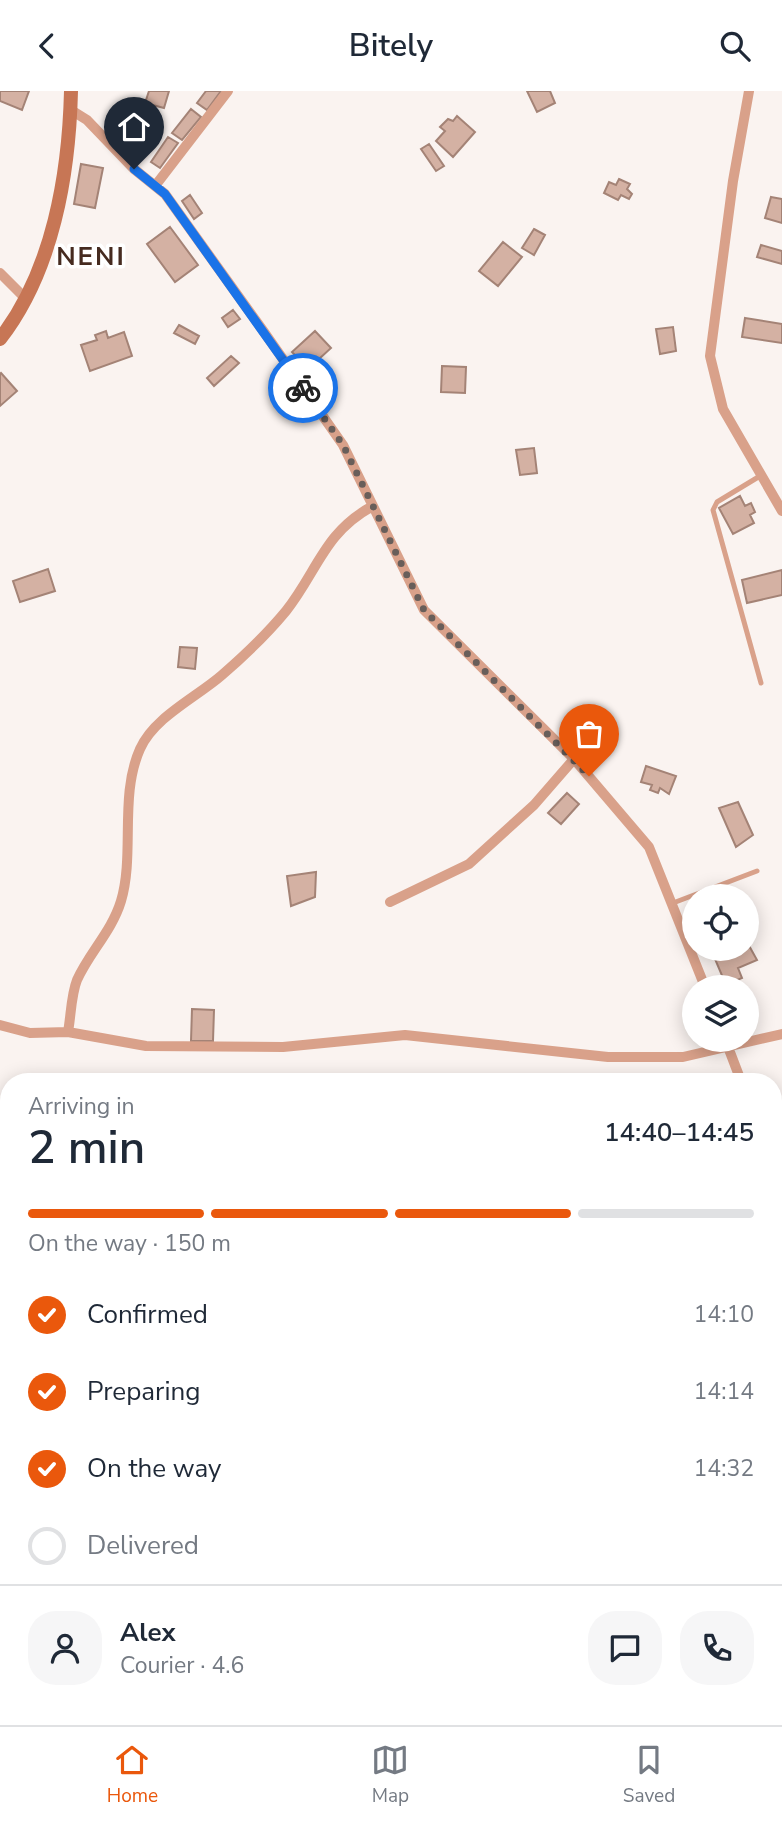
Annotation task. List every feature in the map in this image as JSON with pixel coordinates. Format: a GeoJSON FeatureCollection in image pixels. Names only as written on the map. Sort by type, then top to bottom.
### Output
{"type":"FeatureCollection","features":[{"type":"Feature","properties":{"kind":"main road"},"geometry":{"type":"LineString","coordinates":[[0,339],[25,298],[46,248],[56,208],[71,110],[71,91]]}},
{"type":"Feature","properties":{"kind":"street"},"geometry":{"type":"LineString","coordinates":[[155,186],[228,91]]}},
{"type":"Feature","properties":{"kind":"street"},"geometry":{"type":"LineString","coordinates":[[749,91],[733,181],[710,356],[723,409],[782,511]]}},
{"type":"Feature","properties":{"kind":"street"},"geometry":{"type":"LineString","coordinates":[[71,110],[87,120],[134,169],[165,194],[343,445],[371,507],[424,610],[574,759],[649,847],[700,975]]}},
{"type":"Feature","properties":{"kind":"street"},"geometry":{"type":"LineString","coordinates":[[0,273],[25,298]]}},
{"type":"Feature","properties":{"kind":"street"},"geometry":{"type":"LineString","coordinates":[[68,1032],[76,982],[109,927],[121,901],[132,784],[139,750],[158,726],[221,676],[276,622],[304,585],[335,534],[350,519],[371,507]]}},
{"type":"Feature","properties":{"kind":"street"},"geometry":{"type":"LineString","coordinates":[[390,902],[469,864],[534,805],[574,759]]}},
{"type":"Feature","properties":{"kind":"street"},"geometry":{"type":"LineString","coordinates":[[0,1025],[30,1033],[68,1032],[146,1046],[283,1047],[405,1035],[608,1057],[682,1057],[698,1052]]}},
{"type":"Feature","properties":{"kind":"street"},"geometry":{"type":"LineString","coordinates":[[759,1038],[782,1034]]}},
{"type":"Feature","properties":{"kind":"street"},"geometry":{"type":"LineString","coordinates":[[730,1052],[738,1073]]}},
{"type":"Feature","properties":{"kind":"lane"},"geometry":{"type":"LineString","coordinates":[[760,477],[717,502],[713,510],[761,683]]}},
{"type":"Feature","properties":{"kind":"lane"},"geometry":{"type":"LineString","coordinates":[[673,903],[757,871]]}},
{"type":"Feature","properties":{"kind":"building"},"geometry":{"type":"Polygon","coordinates":[[[0,91],[29,91],[22,110],[0,101],[0,91]]]}},
{"type":"Feature","properties":{"kind":"building"},"geometry":{"type":"Polygon","coordinates":[[[149,91],[169,91],[164,108],[145,103],[149,91]]]}},
{"type":"Feature","properties":{"kind":"building"},"geometry":{"type":"Polygon","coordinates":[[[206,91],[221,91],[207,110],[197,103],[206,91]]]}},
{"type":"Feature","properties":{"kind":"building"},"geometry":{"type":"Polygon","coordinates":[[[527,91],[550,91],[555,103],[537,112],[527,91]]]}},
{"type":"Feature","properties":{"kind":"building"},"geometry":{"type":"Polygon","coordinates":[[[133,104],[150,113],[132,146],[115,137],[133,104]]]}},
{"type":"Feature","properties":{"kind":"building"},"geometry":{"type":"Polygon","coordinates":[[[191,109],[201,117],[182,140],[172,133],[191,109]]]}},
{"type":"Feature","properties":{"kind":"building"},"geometry":{"type":"Polygon","coordinates":[[[457,116],[475,132],[453,157],[436,141],[445,131],[440,127],[448,119],[453,121],[457,116]]]}},
{"type":"Feature","properties":{"kind":"building"},"geometry":{"type":"Polygon","coordinates":[[[168,137],[178,143],[160,168],[151,162],[168,137]]]}},
{"type":"Feature","properties":{"kind":"building"},"geometry":{"type":"Polygon","coordinates":[[[429,144],[444,166],[436,171],[421,149],[429,144]]]}},
{"type":"Feature","properties":{"kind":"building"},"geometry":{"type":"Polygon","coordinates":[[[81,164],[103,168],[95,208],[74,204],[81,164]]]}},
{"type":"Feature","properties":{"kind":"building"},"geometry":{"type":"Polygon","coordinates":[[[619,179],[630,184],[627,189],[632,194],[629,199],[621,195],[618,200],[604,193],[609,182],[616,185],[619,179]]]}},
{"type":"Feature","properties":{"kind":"building"},"geometry":{"type":"Polygon","coordinates":[[[190,195],[202,213],[194,219],[182,201],[190,195]]]}},
{"type":"Feature","properties":{"kind":"building"},"geometry":{"type":"Polygon","coordinates":[[[771,197],[782,199],[782,223],[765,218],[771,197]]]}},
{"type":"Feature","properties":{"kind":"building"},"geometry":{"type":"Polygon","coordinates":[[[170,227],[198,265],[175,282],[147,244],[170,227]]]}},
{"type":"Feature","properties":{"kind":"building"},"geometry":{"type":"Polygon","coordinates":[[[534,229],[545,235],[534,255],[522,248],[534,229]]]}},
{"type":"Feature","properties":{"kind":"building"},"geometry":{"type":"Polygon","coordinates":[[[503,242],[522,257],[498,286],[479,271],[503,242]]]}},
{"type":"Feature","properties":{"kind":"building"},"geometry":{"type":"Polygon","coordinates":[[[761,245],[782,251],[782,264],[757,257],[761,245]]]}},
{"type":"Feature","properties":{"kind":"building"},"geometry":{"type":"Polygon","coordinates":[[[233,310],[240,319],[228,327],[222,318],[233,310]]]}},
{"type":"Feature","properties":{"kind":"building"},"geometry":{"type":"Polygon","coordinates":[[[745,318],[782,324],[782,343],[742,337],[745,318]]]}},
{"type":"Feature","properties":{"kind":"building"},"geometry":{"type":"Polygon","coordinates":[[[179,325],[199,336],[195,344],[174,333],[179,325]]]}},
{"type":"Feature","properties":{"kind":"building"},"geometry":{"type":"Polygon","coordinates":[[[673,327],[676,351],[660,354],[656,329],[673,327]]]}},
{"type":"Feature","properties":{"kind":"building"},"geometry":{"type":"Polygon","coordinates":[[[106,331],[108,338],[124,332],[132,356],[90,371],[81,345],[97,340],[95,335],[106,331]]]}},
{"type":"Feature","properties":{"kind":"building"},"geometry":{"type":"Polygon","coordinates":[[[315,331],[331,348],[307,370],[294,361],[297,357],[292,352],[315,331]]]}},
{"type":"Feature","properties":{"kind":"building"},"geometry":{"type":"Polygon","coordinates":[[[231,356],[239,363],[214,386],[207,378],[231,356]]]}},
{"type":"Feature","properties":{"kind":"building"},"geometry":{"type":"Polygon","coordinates":[[[442,366],[466,367],[465,393],[441,392],[442,366]]]}},
{"type":"Feature","properties":{"kind":"building"},"geometry":{"type":"Polygon","coordinates":[[[0,374],[17,391],[0,406],[0,374]]]}},
{"type":"Feature","properties":{"kind":"building"},"geometry":{"type":"Polygon","coordinates":[[[534,448],[537,473],[520,475],[516,450],[534,448]]]}},
{"type":"Feature","properties":{"kind":"building"},"geometry":{"type":"Polygon","coordinates":[[[740,496],[745,506],[751,503],[755,512],[750,515],[754,523],[733,534],[719,508],[740,496]]]}},
{"type":"Feature","properties":{"kind":"building"},"geometry":{"type":"Polygon","coordinates":[[[48,569],[55,591],[20,602],[13,581],[48,569]]]}},
{"type":"Feature","properties":{"kind":"building"},"geometry":{"type":"Polygon","coordinates":[[[782,570],[782,595],[747,603],[742,580],[782,570]]]}},
{"type":"Feature","properties":{"kind":"building"},"geometry":{"type":"Polygon","coordinates":[[[180,647],[197,648],[195,669],[178,667],[180,647]]]}},
{"type":"Feature","properties":{"kind":"building"},"geometry":{"type":"Polygon","coordinates":[[[646,766],[676,776],[669,794],[660,788],[658,793],[650,790],[652,785],[641,782],[646,766]]]}},
{"type":"Feature","properties":{"kind":"building"},"geometry":{"type":"Polygon","coordinates":[[[567,793],[579,804],[561,824],[548,813],[567,793]]]}},
{"type":"Feature","properties":{"kind":"building"},"geometry":{"type":"Polygon","coordinates":[[[738,802],[753,835],[736,847],[719,808],[738,802]]]}},
{"type":"Feature","properties":{"kind":"building"},"geometry":{"type":"Polygon","coordinates":[[[316,872],[315,897],[291,906],[287,876],[316,872]]]}},
{"type":"Feature","properties":{"kind":"building"},"geometry":{"type":"Polygon","coordinates":[[[716,961],[755,961],[738,968],[741,975],[722,975],[716,961]]]}},
{"type":"Feature","properties":{"kind":"building"},"geometry":{"type":"Polygon","coordinates":[[[192,1009],[214,1010],[213,1041],[191,1041],[192,1009]]]}},
{"type":"Feature","properties":{"kind":"way so far"},"geometry":{"type":"LineString","coordinates":[[303,388],[343,445],[395,556],[424,610],[449,639],[533,718],[589,776]]}},
{"type":"Feature","properties":{"kind":"district","name":"NENI"},"geometry":{"type":"Point","coordinates":[91,256]}},
{"type":"Feature","properties":{"kind":"route"},"geometry":{"type":"LineString","coordinates":[[134,169],[165,194],[303,388]]}}]}
